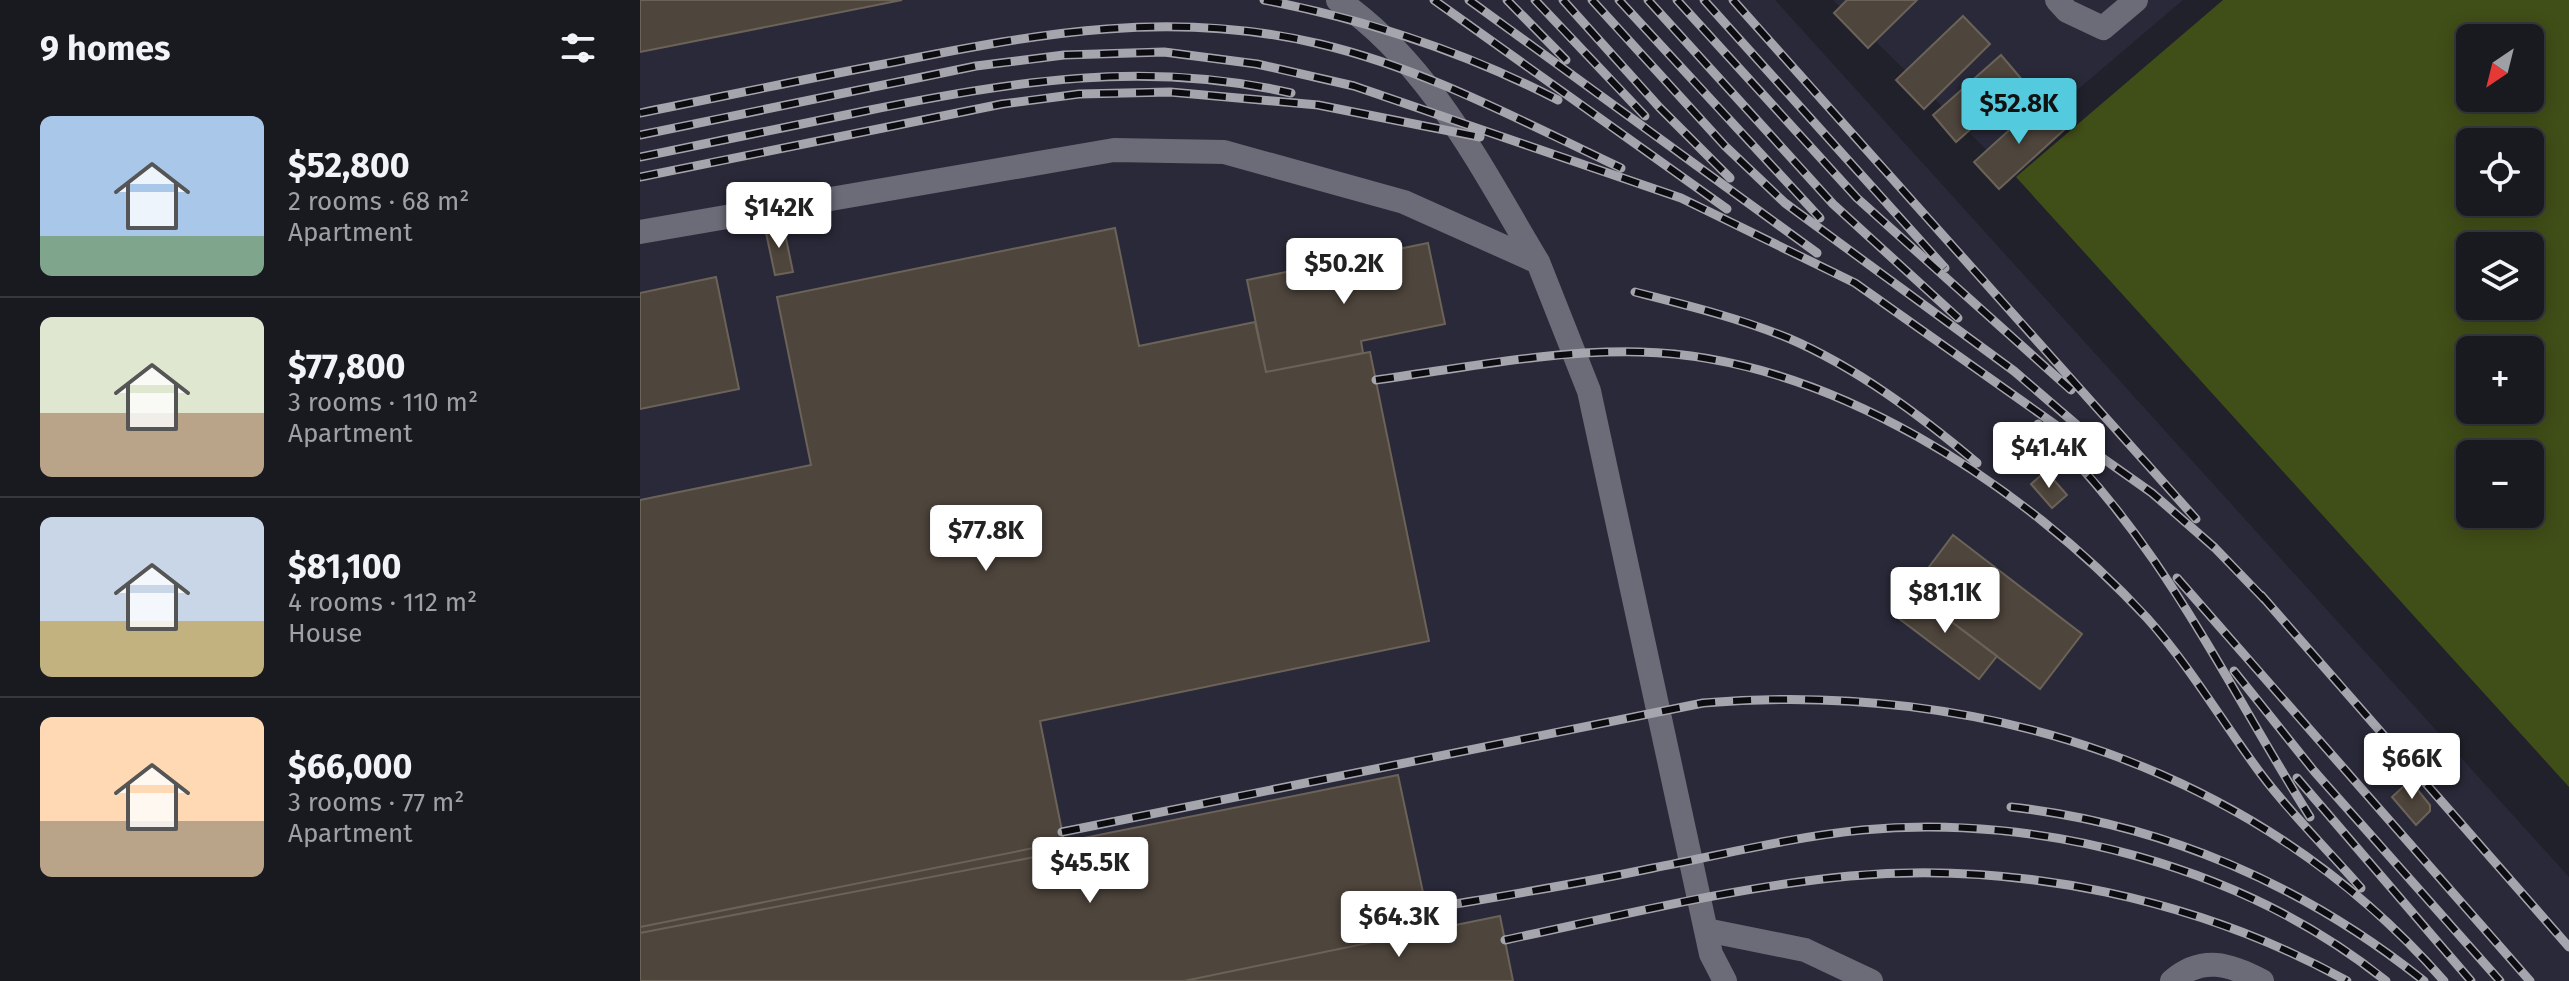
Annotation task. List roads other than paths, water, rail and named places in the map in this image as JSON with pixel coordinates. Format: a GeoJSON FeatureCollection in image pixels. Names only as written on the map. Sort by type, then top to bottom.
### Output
{"type":"FeatureCollection","features":[{"type":"Feature","properties":{"kind":"lane"},"geometry":{"type":"LineString","coordinates":[[1338,0],[1372,23],[1450,116],[1538,262],[1589,391],[1711,954],[1725,981]]}},
{"type":"Feature","properties":{"kind":"lane"},"geometry":{"type":"LineString","coordinates":[[2057,0],[2067,11],[2103,28],[2136,0]]}},
{"type":"Feature","properties":{"kind":"lane"},"geometry":{"type":"LineString","coordinates":[[640,232],[1114,150],[1224,152],[1404,202],[1538,262]]}},
{"type":"Feature","properties":{"kind":"lane"},"geometry":{"type":"LineString","coordinates":[[1706,930],[1805,950],[1871,981]]}},
{"type":"Feature","properties":{"kind":"lane"},"geometry":{"type":"LineString","coordinates":[[2172,981],[2187,968],[2232,964],[2262,981]]}},
{"type":"Feature","properties":{"kind":"railway"},"geometry":{"type":"LineString","coordinates":[[1264,0],[1340,17],[1414,39],[1487,67],[1558,100]]}},
{"type":"Feature","properties":{"kind":"railway"},"geometry":{"type":"LineString","coordinates":[[1434,0],[1727,209]]}},
{"type":"Feature","properties":{"kind":"railway"},"geometry":{"type":"LineString","coordinates":[[1469,0],[1817,253]]}},
{"type":"Feature","properties":{"kind":"railway"},"geometry":{"type":"LineString","coordinates":[[1507,0],[1566,60]]}},
{"type":"Feature","properties":{"kind":"railway"},"geometry":{"type":"LineString","coordinates":[[1535,0],[1645,116]]}},
{"type":"Feature","properties":{"kind":"railway"},"geometry":{"type":"LineString","coordinates":[[1563,0],[1660,108],[1730,178]]}},
{"type":"Feature","properties":{"kind":"railway"},"geometry":{"type":"LineString","coordinates":[[1592,0],[1725,146],[1785,203],[2014,371],[2099,444]]}},
{"type":"Feature","properties":{"kind":"railway"},"geometry":{"type":"LineString","coordinates":[[1619,0],[1820,218]]}},
{"type":"Feature","properties":{"kind":"railway"},"geometry":{"type":"LineString","coordinates":[[1648,0],[1833,204],[1958,318]]}},
{"type":"Feature","properties":{"kind":"railway"},"geometry":{"type":"LineString","coordinates":[[1677,0],[1857,198],[2071,390]]}},
{"type":"Feature","properties":{"kind":"railway"},"geometry":{"type":"LineString","coordinates":[[1704,0],[1945,268]]}},
{"type":"Feature","properties":{"kind":"railway"},"geometry":{"type":"LineString","coordinates":[[1733,0],[2196,519]]}},
{"type":"Feature","properties":{"kind":"railway"},"geometry":{"type":"LineString","coordinates":[[640,113],[831,74],[1054,34],[1159,27],[1212,28],[1320,44],[1398,67],[1474,98],[1621,168]]}},
{"type":"Feature","properties":{"kind":"railway"},"geometry":{"type":"LineString","coordinates":[[640,135],[976,66],[1064,55],[1164,52],[1257,64],[1354,86],[1681,198],[1855,283],[2152,493],[2215,548],[2268,603]]}},
{"type":"Feature","properties":{"kind":"railway"},"geometry":{"type":"LineString","coordinates":[[640,157],[972,91],[1077,78],[1183,77],[1291,93]]}},
{"type":"Feature","properties":{"kind":"railway"},"geometry":{"type":"LineString","coordinates":[[640,177],[1002,104],[1079,94],[1170,92],[1318,105],[1480,137]]}},
{"type":"Feature","properties":{"kind":"railway"},"geometry":{"type":"LineString","coordinates":[[1635,292],[1751,324],[1813,350],[1887,394],[1977,463]]}},
{"type":"Feature","properties":{"kind":"railway"},"geometry":{"type":"LineString","coordinates":[[1376,380],[1573,354],[1640,352],[1710,359],[1781,377],[1850,403],[1918,437],[1982,476],[2042,521],[2098,569],[2147,618],[2178,655],[2273,789],[2361,888]]}},
{"type":"Feature","properties":{"kind":"railway"},"geometry":{"type":"LineString","coordinates":[[2038,424],[2081,467],[2154,561],[2310,817]]}},
{"type":"Feature","properties":{"kind":"railway"},"geometry":{"type":"LineString","coordinates":[[2177,578],[2530,981]]}},
{"type":"Feature","properties":{"kind":"railway"},"geometry":{"type":"LineString","coordinates":[[2261,595],[2569,947]]}},
{"type":"Feature","properties":{"kind":"railway"},"geometry":{"type":"LineString","coordinates":[[2234,671],[2314,771],[2500,981]]}},
{"type":"Feature","properties":{"kind":"railway"},"geometry":{"type":"LineString","coordinates":[[1062,832],[1703,703],[1807,700],[1910,707],[2010,724],[2107,753],[2200,793],[2288,844],[2370,907],[2444,981]]}},
{"type":"Feature","properties":{"kind":"railway"},"geometry":{"type":"LineString","coordinates":[[2297,778],[2471,981]]}},
{"type":"Feature","properties":{"kind":"railway"},"geometry":{"type":"LineString","coordinates":[[2011,807],[2068,815],[2123,828],[2230,864],[2330,916],[2424,981]]}},
{"type":"Feature","properties":{"kind":"railway"},"geometry":{"type":"LineString","coordinates":[[1426,909],[1835,833],[1930,827],[1999,830],[2069,840],[2138,856],[2205,879],[2270,907],[2330,941],[2386,981]]}},
{"type":"Feature","properties":{"kind":"railway"},"geometry":{"type":"LineString","coordinates":[[1505,940],[1763,887],[1850,876],[1914,873],[1978,875],[2042,881],[2106,892],[2169,908],[2290,952],[2347,981]]}}]}
